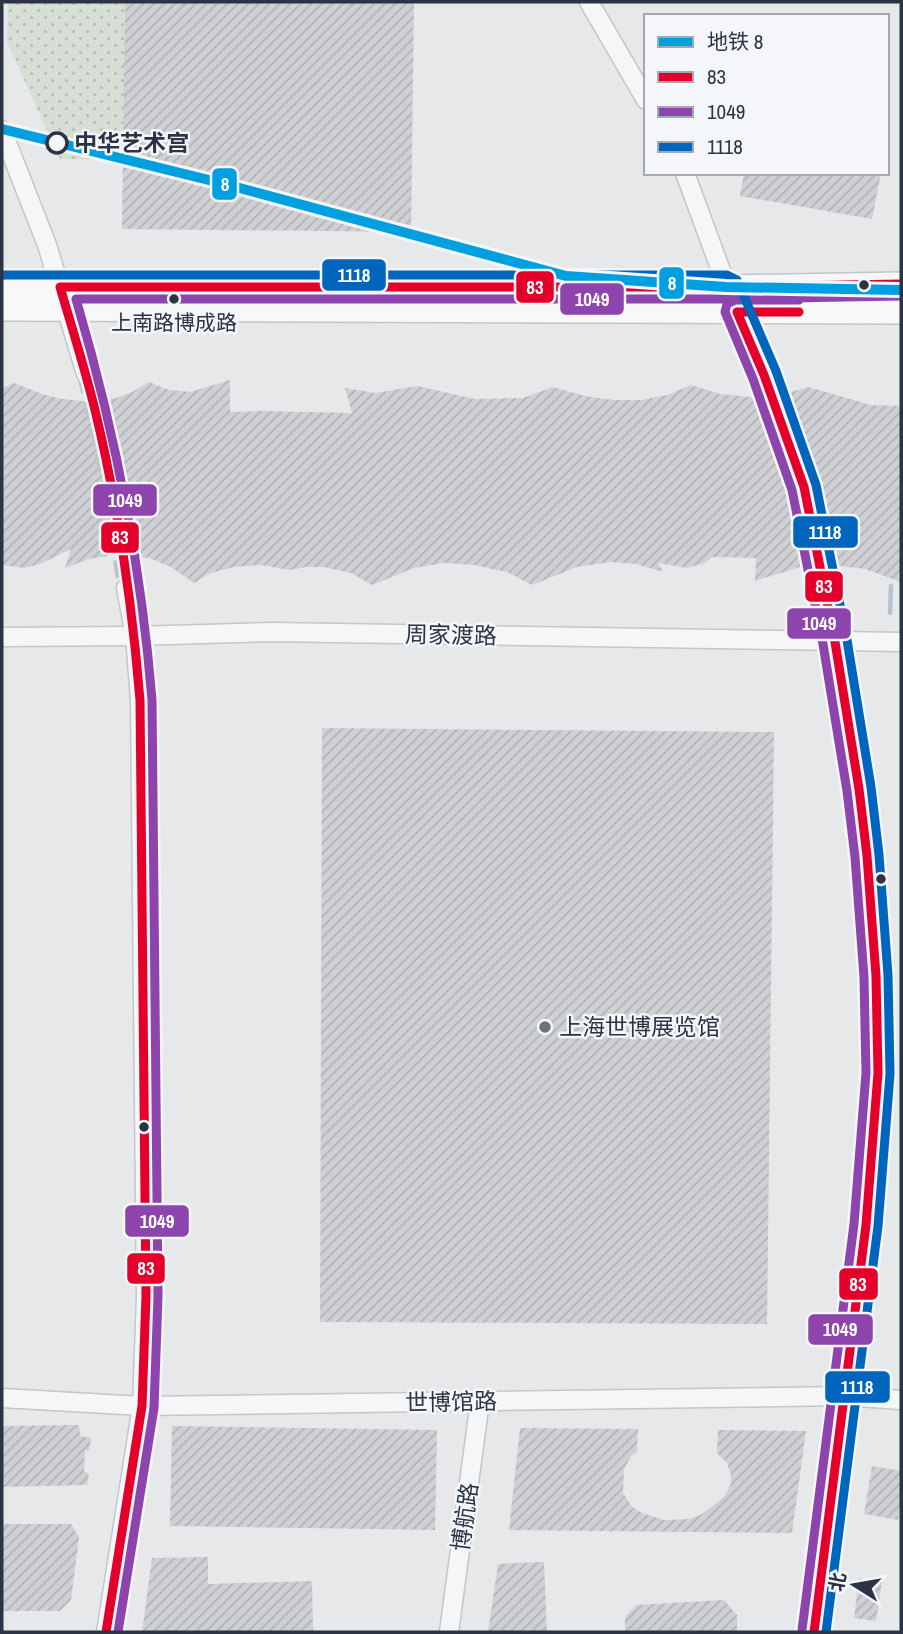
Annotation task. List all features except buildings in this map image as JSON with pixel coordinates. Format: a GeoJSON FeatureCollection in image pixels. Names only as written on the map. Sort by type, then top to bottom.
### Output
{"type":"FeatureCollection","features":[{"type":"Feature","properties":{"kind":"main road"},"geometry":{"type":"LineString","coordinates":[[2,287],[727,287],[901,284]]}},
{"type":"Feature","properties":{"kind":"main road"},"geometry":{"type":"LineString","coordinates":[[2,309],[901,312]]}},
{"type":"Feature","properties":{"kind":"street"},"geometry":{"type":"LineString","coordinates":[[589,2],[644,97]]}},
{"type":"Feature","properties":{"kind":"street"},"geometry":{"type":"LineString","coordinates":[[2,130],[39,223],[86,374]]}},
{"type":"Feature","properties":{"kind":"street"},"geometry":{"type":"LineString","coordinates":[[686,175],[727,287],[764,375]]}},
{"type":"Feature","properties":{"kind":"street"},"geometry":{"type":"LineString","coordinates":[[106,1632],[142,1406],[146,1296],[140,713],[135,636],[126,588]]}},
{"type":"Feature","properties":{"kind":"street"},"geometry":{"type":"LineString","coordinates":[[814,1632],[866,1225],[876,1099],[878,1023],[867,856],[859,789],[824,588]]}},
{"type":"Feature","properties":{"kind":"street","name":"周家渡路"},"geometry":{"type":"LineString","coordinates":[[2,637],[272,632],[901,642]]}},
{"type":"Feature","properties":{"kind":"street","name":"世博馆路"},"geometry":{"type":"LineString","coordinates":[[2,1398],[142,1406],[844,1396],[901,1400]]}},
{"type":"Feature","properties":{"kind":"street","name":"博航路"},"geometry":{"type":"LineString","coordinates":[[449,1632],[480,1401]]}},
{"type":"Feature","properties":{"kind":"shaded area"},"geometry":{"type":"Polygon","coordinates":[[[8,2],[125,2],[123,160],[60,159],[7,42],[8,2]]]}},
{"type":"Feature","properties":{"kind":"waterway"},"geometry":{"type":"LineString","coordinates":[[890,613],[891,586]]}},
{"type":"Feature","properties":{"kind":"tunnel"},"geometry":{"type":"LineString","coordinates":[[86,374],[113,496],[126,588]]}},
{"type":"Feature","properties":{"kind":"tunnel"},"geometry":{"type":"LineString","coordinates":[[764,375],[804,487],[824,588]]}},
{"type":"Feature","properties":{"kind":"metro line","name":"8"},"geometry":{"type":"LineString","coordinates":[[2,129],[221,183],[566,276],[726,287],[901,290]]}},
{"type":"Feature","properties":{"kind":"transit line","name":"1118"},"geometry":{"type":"LineString","coordinates":[[2,275],[727,275],[737,280],[776,371],[816,485],[847,640],[871,787],[888,975],[890,1074],[878,1226],[826,1632]]}},
{"type":"Feature","properties":{"kind":"transit line","name":"83"},"geometry":{"type":"LineString","coordinates":[[106,1632],[142,1406],[146,1296],[140,700],[133,627],[111,482],[91,395],[60,287],[727,287],[901,284]]}},
{"type":"Feature","properties":{"kind":"transit line","name":"1049"},"geometry":{"type":"LineString","coordinates":[[118,1632],[154,1408],[158,1296],[152,700],[141,598],[124,498],[103,398],[76,299],[727,299],[901,296]]}},
{"type":"Feature","properties":{"kind":"transit line","name":"1049"},"geometry":{"type":"LineString","coordinates":[[799,300],[735,300],[727,304],[725,312],[753,379],[792,490],[823,644],[847,791],[864,977],[866,1073],[854,1224],[802,1630]]}},
{"type":"Feature","properties":{"kind":"transit line","name":"83"},"geometry":{"type":"LineString","coordinates":[[799,312],[737,312],[764,375],[804,487],[835,642],[867,856],[876,976],[878,1073],[866,1225],[814,1632]]}},
{"type":"Feature","properties":{"kind":"place","name":"中华艺术宫"},"geometry":{"type":"Point","coordinates":[57,143]}},
{"type":"Feature","properties":{"kind":"place","name":"上南路博成路"},"geometry":{"type":"Point","coordinates":[174,299]}},
{"type":"Feature","properties":{"kind":"place","name":"上海世博展览馆"},"geometry":{"type":"Point","coordinates":[545,1027]}}]}
